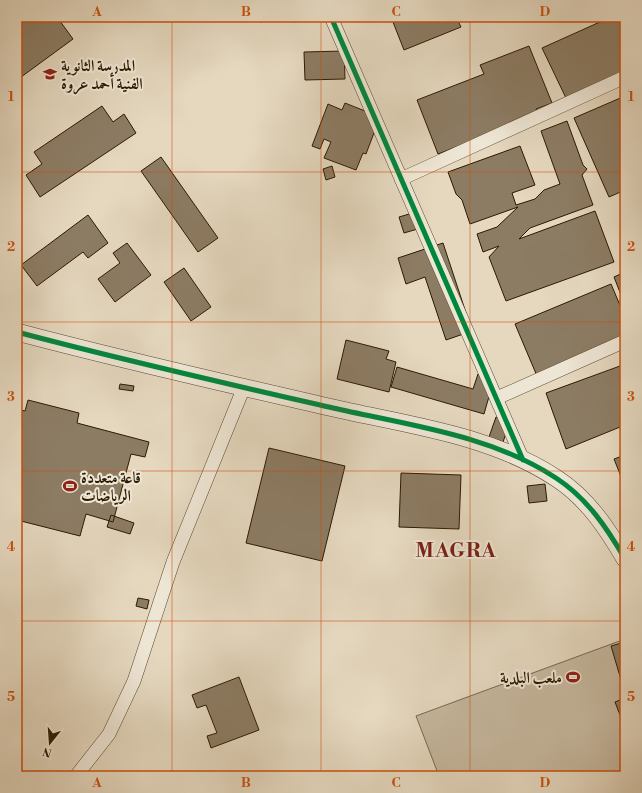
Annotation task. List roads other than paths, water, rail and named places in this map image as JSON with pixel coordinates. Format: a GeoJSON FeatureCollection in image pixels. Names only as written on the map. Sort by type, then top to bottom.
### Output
{"type":"FeatureCollection","features":[{"type":"Feature","properties":{"kind":"street"},"geometry":{"type":"LineString","coordinates":[[331,17],[523,460]]}},
{"type":"Feature","properties":{"kind":"street"},"geometry":{"type":"LineString","coordinates":[[401,178],[625,77]]}},
{"type":"Feature","properties":{"kind":"street"},"geometry":{"type":"LineString","coordinates":[[17,332],[244,388],[440,432],[500,450],[523,460],[558,479],[587,504],[611,535],[625,559]]}},
{"type":"Feature","properties":{"kind":"street"},"geometry":{"type":"LineString","coordinates":[[496,398],[625,341]]}},
{"type":"Feature","properties":{"kind":"street"},"geometry":{"type":"LineString","coordinates":[[76,776],[109,734],[134,681],[173,562],[244,388]]}},
{"type":"Feature","properties":{"kind":"place","name":"المدرسة الثانوية الفنية أحمد عروة"},"geometry":{"type":"Point","coordinates":[50,74]}},
{"type":"Feature","properties":{"kind":"place","name":"قاعة متعددة الرياضات"},"geometry":{"type":"Point","coordinates":[70,486]}},
{"type":"Feature","properties":{"kind":"place","name":"ملعب البلدية"},"geometry":{"type":"Point","coordinates":[573,677]}},
{"type":"Feature","properties":{"kind":"district","name":"MAGRA"},"geometry":{"type":"Point","coordinates":[456,550]}}]}
